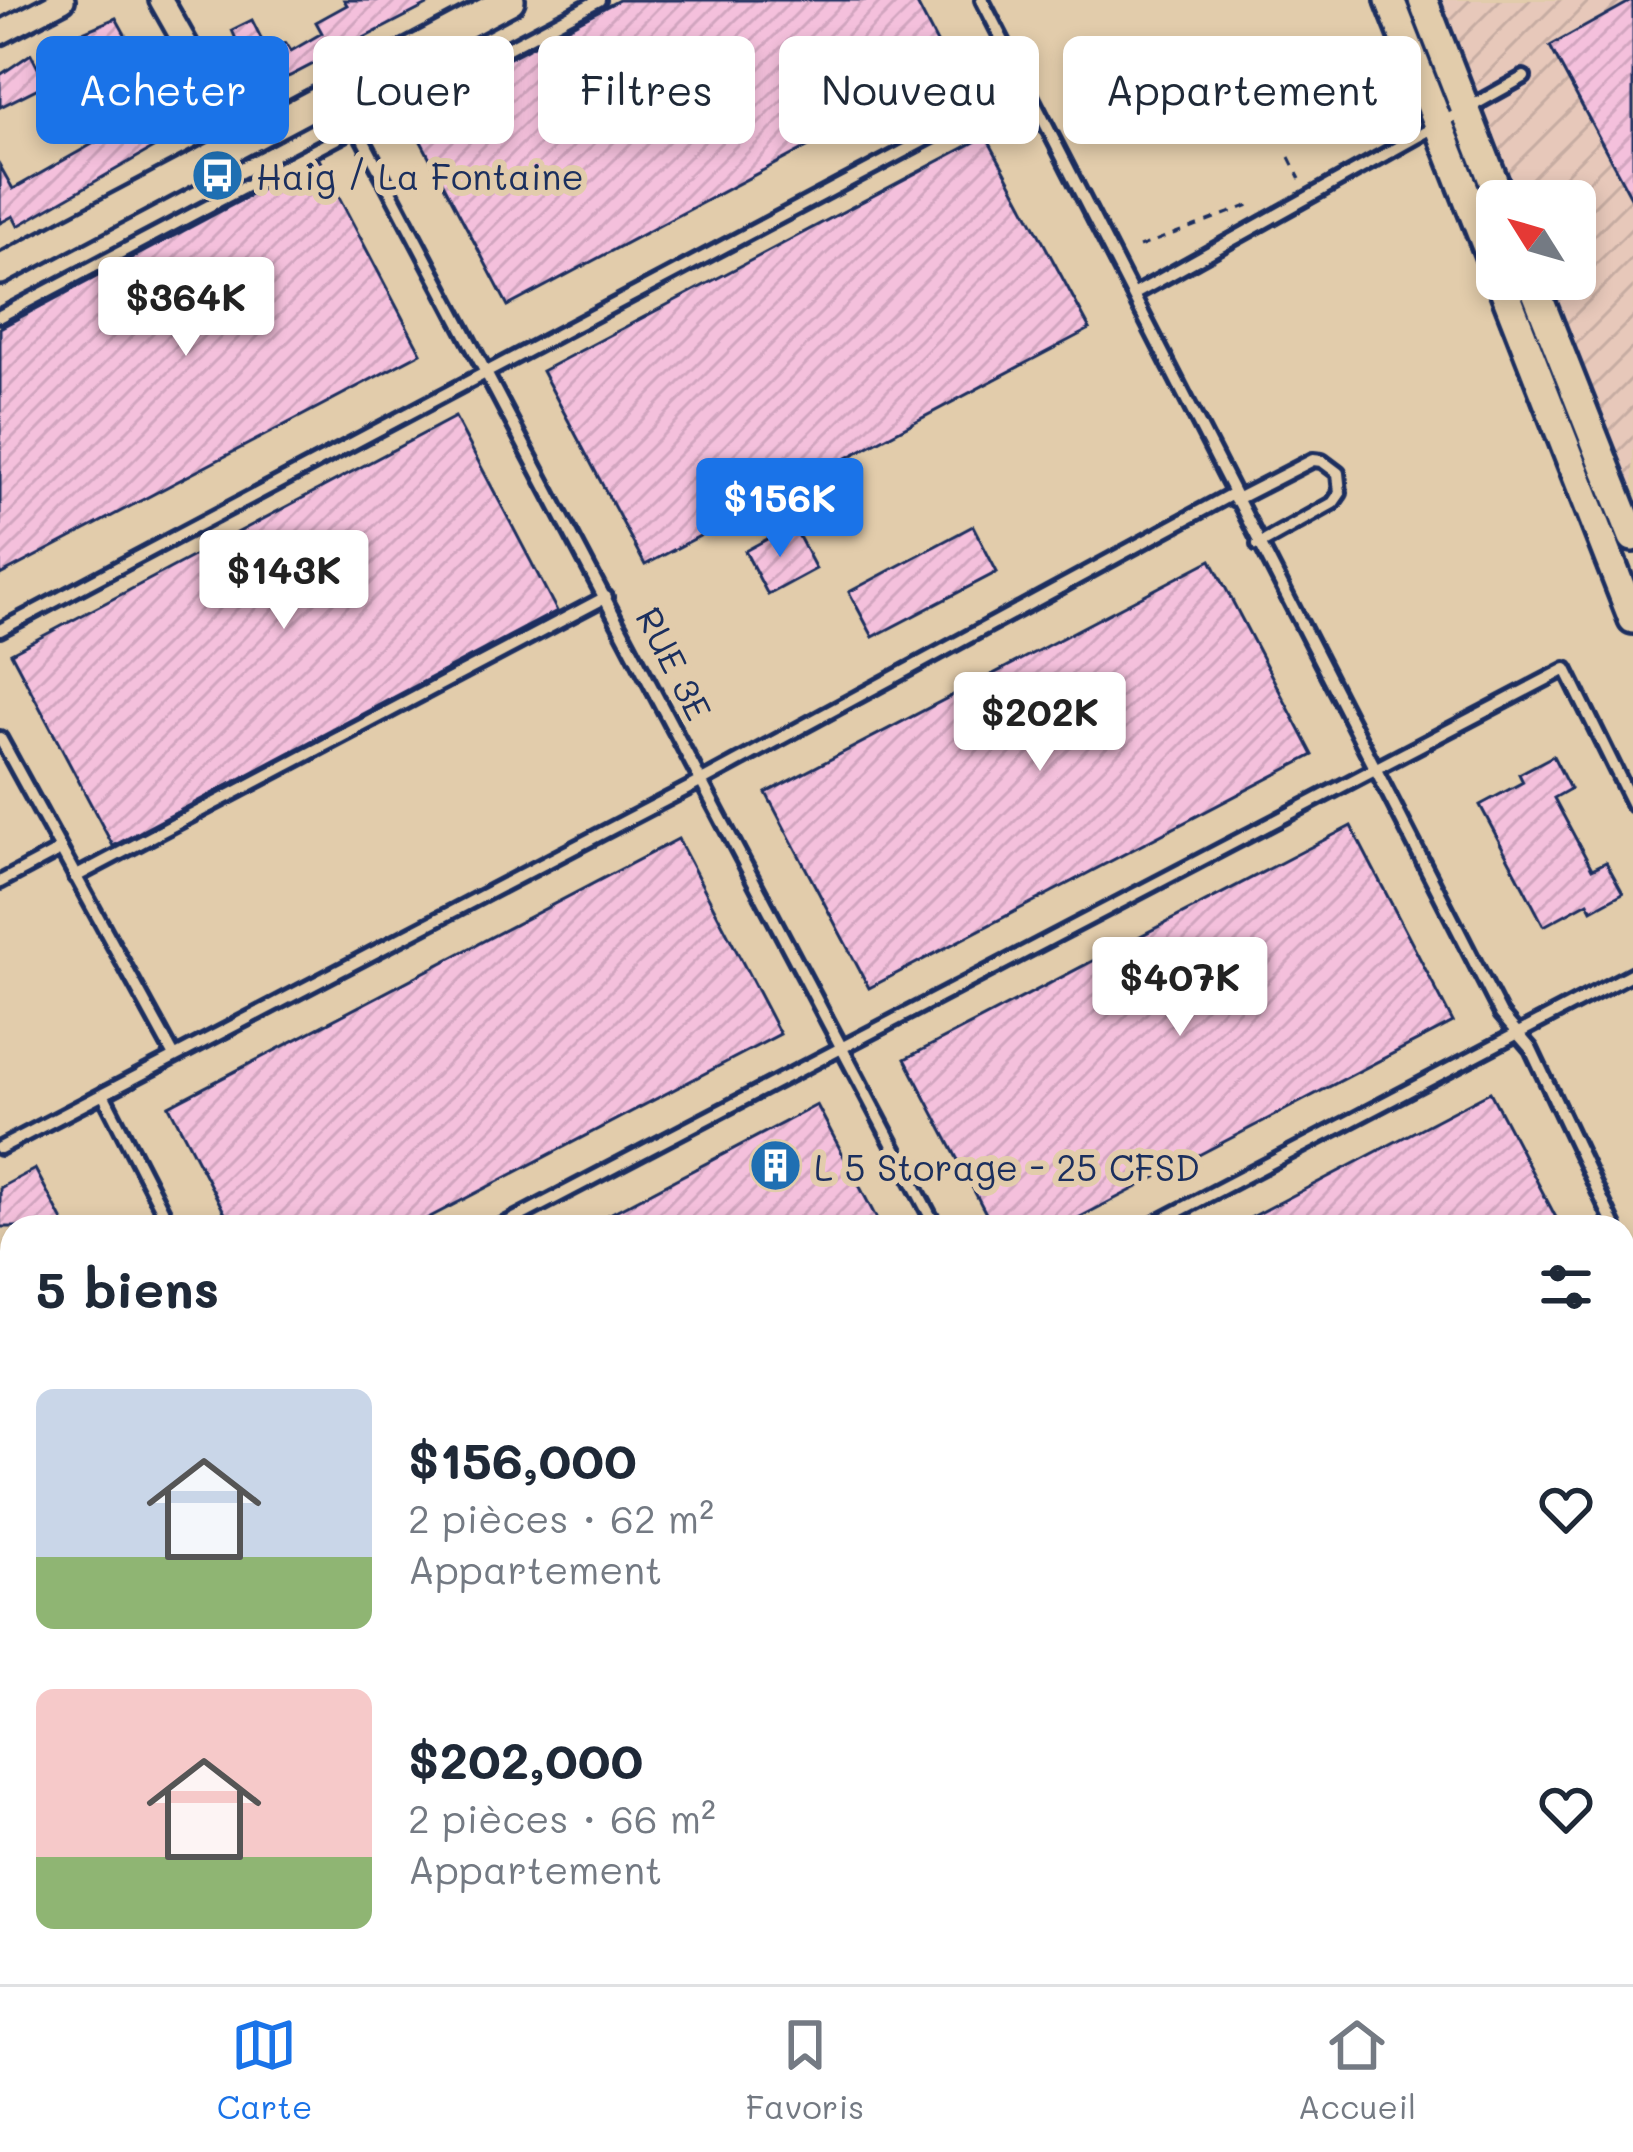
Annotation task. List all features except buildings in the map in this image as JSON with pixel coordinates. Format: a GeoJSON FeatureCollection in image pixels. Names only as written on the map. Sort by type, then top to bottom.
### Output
{"type":"FeatureCollection","features":[{"type":"Feature","properties":{"kind":"main road"},"geometry":{"type":"LineString","coordinates":[[289,117],[510,0]]}},
{"type":"Feature","properties":{"kind":"main road"},"geometry":{"type":"LineString","coordinates":[[1391,0],[1476,220]]}},
{"type":"Feature","properties":{"kind":"main road"},"geometry":{"type":"LineString","coordinates":[[1423,0],[1493,180]]}},
{"type":"Feature","properties":{"kind":"main road"},"geometry":{"type":"LineString","coordinates":[[0,270],[237,144]]}},
{"type":"Feature","properties":{"kind":"main road"},"geometry":{"type":"LineString","coordinates":[[1507,300],[1633,619]]}},
{"type":"Feature","properties":{"kind":"main road"},"geometry":{"type":"LineString","coordinates":[[1540,300],[1633,537]]}},
{"type":"Feature","properties":{"kind":"street"},"geometry":{"type":"LineString","coordinates":[[0,33],[63,0]]}},
{"type":"Feature","properties":{"kind":"street"},"geometry":{"type":"LineString","coordinates":[[161,0],[181,36]]}},
{"type":"Feature","properties":{"kind":"lane"},"geometry":{"type":"LineString","coordinates":[[514,45],[599,0]]}},
{"type":"Feature","properties":{"kind":"lane"},"geometry":{"type":"LineString","coordinates":[[982,0],[1001,36]]}},
{"type":"Feature","properties":{"kind":"lane"},"geometry":{"type":"LineString","coordinates":[[1133,295],[1524,77]]}},
{"type":"Feature","properties":{"kind":"lane"},"geometry":{"type":"LineString","coordinates":[[1039,110],[1501,1014],[1531,1049],[1609,1215]]}},
{"type":"Feature","properties":{"kind":"lane"},"geometry":{"type":"LineString","coordinates":[[0,316],[327,144]]}},
{"type":"Feature","properties":{"kind":"lane","name":"RUE 3E"},"geometry":{"type":"LineString","coordinates":[[366,144],[930,1215]]}},
{"type":"Feature","properties":{"kind":"lane"},"geometry":{"type":"LineString","coordinates":[[0,630],[919,144]]}},
{"type":"Feature","properties":{"kind":"lane"},"geometry":{"type":"LineString","coordinates":[[0,1148],[1234,497],[1313,460],[1322,460],[1338,473],[1340,493],[1333,503],[1258,545]]}},
{"type":"Feature","properties":{"kind":"lane"},"geometry":{"type":"LineString","coordinates":[[75,877],[607,596]]}},
{"type":"Feature","properties":{"kind":"lane"},"geometry":{"type":"LineString","coordinates":[[522,1215],[1566,669],[1633,805]]}},
{"type":"Feature","properties":{"kind":"lane"},"geometry":{"type":"LineString","coordinates":[[0,738],[173,1054]]}},
{"type":"Feature","properties":{"kind":"lane"},"geometry":{"type":"LineString","coordinates":[[0,882],[61,850]]}},
{"type":"Feature","properties":{"kind":"lane"},"geometry":{"type":"LineString","coordinates":[[1171,1215],[1633,973]]}},
{"type":"Feature","properties":{"kind":"lane"},"geometry":{"type":"LineString","coordinates":[[103,1094],[165,1215]]}},
{"type":"Feature","properties":{"kind":"path"},"geometry":{"type":"LineString","coordinates":[[1289,157],[1300,179]]}},
{"type":"Feature","properties":{"kind":"path"},"geometry":{"type":"LineString","coordinates":[[1139,247],[1252,204]]}},
{"type":"Feature","properties":{"kind":"shaded area"},"geometry":{"type":"Polygon","coordinates":[[[1431,0],[1633,0],[1633,520],[1547,300],[1596,300],[1596,180],[1501,180],[1431,0]]]}},
{"type":"Feature","properties":{"kind":"place","name":"Haig / La Fontaine"},"geometry":{"type":"Point","coordinates":[217,175]}},
{"type":"Feature","properties":{"kind":"place","name":"L 5 Storage - 25 CFSD"},"geometry":{"type":"Point","coordinates":[775,1166]}}]}
